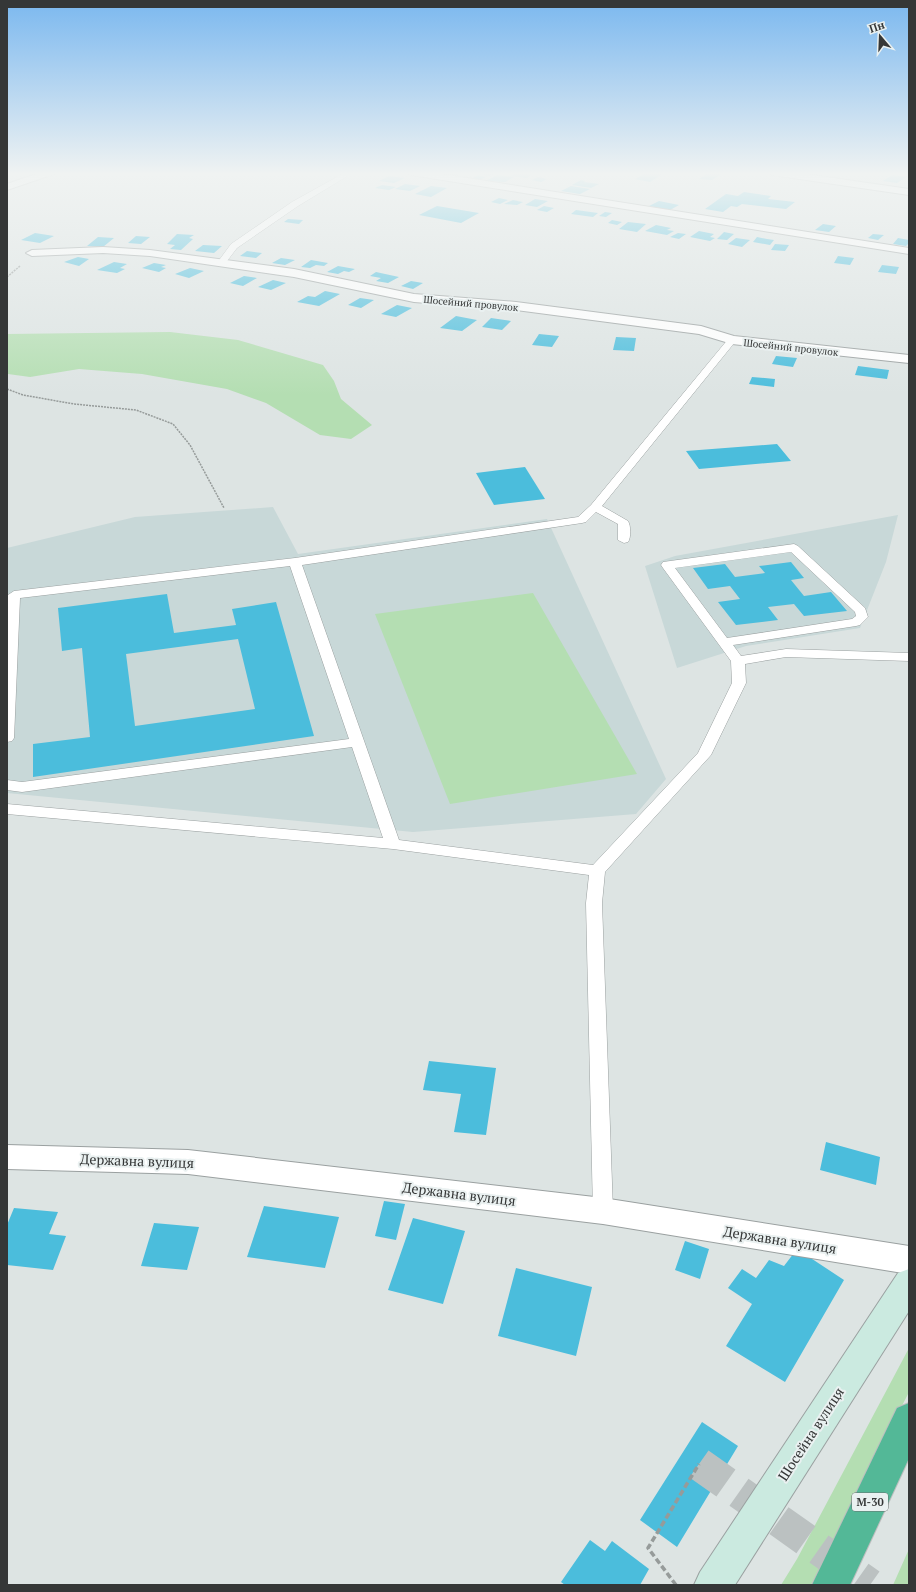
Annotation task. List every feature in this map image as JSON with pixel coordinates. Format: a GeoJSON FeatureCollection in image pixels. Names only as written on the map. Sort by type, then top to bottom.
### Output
{"type":"FeatureCollection","features":[{"type":"Feature","properties":{"kind":"highway","name":"М-30"},"geometry":{"type":"LineString","coordinates":[[831,1585],[909,1420]]}},
{"type":"Feature","properties":{"kind":"street"},"geometry":{"type":"LineString","coordinates":[[879,246],[909,251]]}},
{"type":"Feature","properties":{"kind":"street","name":"Шосейний провулок"},"geometry":{"type":"LineString","coordinates":[[32,253],[103,250],[150,253],[294,273],[414,298],[516,306],[701,330],[732,340],[909,359]]}},
{"type":"Feature","properties":{"kind":"street","name":"Державна вулиця"},"geometry":{"type":"LineString","coordinates":[[7,1157],[188,1162],[603,1211],[909,1260]]}},
{"type":"Feature","properties":{"kind":"street","name":"Шосейна вулиця"},"geometry":{"type":"LineString","coordinates":[[713,1585],[909,1282]]}},
{"type":"Feature","properties":{"kind":"lane"},"geometry":{"type":"LineString","coordinates":[[221,263],[234,246]]}},
{"type":"Feature","properties":{"kind":"lane"},"geometry":{"type":"LineString","coordinates":[[7,738],[14,595],[295,562],[582,520],[595,507],[732,340]]}},
{"type":"Feature","properties":{"kind":"lane"},"geometry":{"type":"LineString","coordinates":[[595,507],[624,523],[624,540]]}},
{"type":"Feature","properties":{"kind":"lane"},"geometry":{"type":"LineString","coordinates":[[603,1211],[594,903],[597,871],[704,755],[739,683],[738,661],[667,566],[794,548],[820,574],[831,581],[861,611],[862,617],[856,622],[724,642]]}},
{"type":"Feature","properties":{"kind":"lane"},"geometry":{"type":"LineString","coordinates":[[295,562],[393,844]]}},
{"type":"Feature","properties":{"kind":"lane"},"geometry":{"type":"LineString","coordinates":[[738,661],[786,654],[909,657]]}},
{"type":"Feature","properties":{"kind":"lane"},"geometry":{"type":"LineString","coordinates":[[7,785],[22,787],[358,742]]}},
{"type":"Feature","properties":{"kind":"lane"},"geometry":{"type":"LineString","coordinates":[[7,809],[393,844],[597,871]]}},
{"type":"Feature","properties":{"kind":"path"},"geometry":{"type":"LineString","coordinates":[[7,389],[23,395],[74,404],[136,410],[173,424],[190,445],[224,508]]}},
{"type":"Feature","properties":{"kind":"path"},"geometry":{"type":"LineString","coordinates":[[676,1585],[648,1548],[699,1464]]}},
{"type":"Feature","properties":{"kind":"shaded area"},"geometry":{"type":"Polygon","coordinates":[[[273,507],[298,554],[547,519],[666,779],[636,814],[413,832],[7,793],[7,548],[135,517],[273,507]]]}},
{"type":"Feature","properties":{"kind":"shaded area"},"geometry":{"type":"Polygon","coordinates":[[[898,515],[886,562],[860,628],[746,646],[677,668],[645,566],[675,556],[898,515]]]}},
{"type":"Feature","properties":{"kind":"green space"},"geometry":{"type":"Polygon","coordinates":[[[170,332],[238,340],[323,365],[334,381],[341,399],[372,425],[351,439],[320,435],[266,403],[227,389],[142,374],[79,369],[30,377],[8,374],[7,334],[170,332]]]}},
{"type":"Feature","properties":{"kind":"green space"},"geometry":{"type":"Polygon","coordinates":[[[533,593],[637,774],[450,804],[375,614],[533,593]]]}},
{"type":"Feature","properties":{"kind":"green space"},"geometry":{"type":"Polygon","coordinates":[[[909,1348],[909,1392],[811,1585],[781,1585],[797,1559],[909,1348]]]}},
{"type":"Feature","properties":{"kind":"green space"},"geometry":{"type":"Polygon","coordinates":[[[909,1549],[909,1585],[893,1585],[909,1549]]]}},
{"type":"Feature","properties":{"kind":"building"},"geometry":{"type":"Polygon","coordinates":[[[173,246],[185,246],[181,250],[170,249],[173,246]]]}},
{"type":"Feature","properties":{"kind":"building"},"geometry":{"type":"Polygon","coordinates":[[[201,246],[222,246],[214,253],[195,251],[201,246]]]}},
{"type":"Feature","properties":{"kind":"building"},"geometry":{"type":"Polygon","coordinates":[[[773,246],[788,246],[785,251],[771,250],[773,246]]]}},
{"type":"Feature","properties":{"kind":"building"},"geometry":{"type":"Polygon","coordinates":[[[247,251],[262,253],[256,258],[240,256],[247,251]]]}},
{"type":"Feature","properties":{"kind":"building"},"geometry":{"type":"Polygon","coordinates":[[[838,256],[854,258],[850,265],[834,263],[838,256]]]}},
{"type":"Feature","properties":{"kind":"building"},"geometry":{"type":"Polygon","coordinates":[[[78,257],[89,259],[79,266],[64,262],[78,257]]]}},
{"type":"Feature","properties":{"kind":"building"},"geometry":{"type":"Polygon","coordinates":[[[281,258],[295,260],[285,265],[272,263],[281,258]]]}},
{"type":"Feature","properties":{"kind":"building"},"geometry":{"type":"Polygon","coordinates":[[[311,260],[328,263],[324,266],[316,265],[310,268],[301,267],[311,260]]]}},
{"type":"Feature","properties":{"kind":"building"},"geometry":{"type":"Polygon","coordinates":[[[114,262],[127,264],[120,268],[125,269],[117,273],[97,270],[114,262]]]}},
{"type":"Feature","properties":{"kind":"building"},"geometry":{"type":"Polygon","coordinates":[[[154,263],[166,265],[161,267],[166,268],[159,272],[142,268],[154,263]]]}},
{"type":"Feature","properties":{"kind":"building"},"geometry":{"type":"Polygon","coordinates":[[[882,265],[899,267],[896,274],[878,272],[882,265]]]}},
{"type":"Feature","properties":{"kind":"building"},"geometry":{"type":"Polygon","coordinates":[[[338,266],[355,269],[338,274],[327,272],[338,266]]]}},
{"type":"Feature","properties":{"kind":"building"},"geometry":{"type":"Polygon","coordinates":[[[190,268],[204,271],[189,278],[175,274],[190,268]]]}},
{"type":"Feature","properties":{"kind":"building"},"geometry":{"type":"Polygon","coordinates":[[[376,272],[399,277],[388,283],[376,281],[381,278],[370,276],[376,272]]]}},
{"type":"Feature","properties":{"kind":"building"},"geometry":{"type":"Polygon","coordinates":[[[244,276],[257,278],[243,286],[230,283],[244,276]]]}},
{"type":"Feature","properties":{"kind":"building"},"geometry":{"type":"Polygon","coordinates":[[[273,280],[286,283],[271,290],[258,287],[273,280]]]}},
{"type":"Feature","properties":{"kind":"building"},"geometry":{"type":"Polygon","coordinates":[[[411,281],[423,283],[413,289],[401,286],[411,281]]]}},
{"type":"Feature","properties":{"kind":"building"},"geometry":{"type":"Polygon","coordinates":[[[325,291],[340,294],[319,306],[297,302],[308,296],[315,297],[325,291]]]}},
{"type":"Feature","properties":{"kind":"building"},"geometry":{"type":"Polygon","coordinates":[[[360,298],[374,300],[361,308],[348,305],[360,298]]]}},
{"type":"Feature","properties":{"kind":"building"},"geometry":{"type":"Polygon","coordinates":[[[397,305],[412,308],[396,317],[381,314],[397,305]]]}},
{"type":"Feature","properties":{"kind":"building"},"geometry":{"type":"Polygon","coordinates":[[[456,316],[477,320],[462,331],[440,328],[456,316]]]}},
{"type":"Feature","properties":{"kind":"building"},"geometry":{"type":"Polygon","coordinates":[[[491,318],[511,321],[502,330],[482,327],[491,318]]]}},
{"type":"Feature","properties":{"kind":"building"},"geometry":{"type":"Polygon","coordinates":[[[539,334],[559,336],[552,347],[532,345],[539,334]]]}},
{"type":"Feature","properties":{"kind":"building"},"geometry":{"type":"Polygon","coordinates":[[[616,337],[636,338],[634,351],[613,350],[616,337]]]}},
{"type":"Feature","properties":{"kind":"building"},"geometry":{"type":"Polygon","coordinates":[[[776,356],[797,358],[793,367],[772,364],[776,356]]]}},
{"type":"Feature","properties":{"kind":"building"},"geometry":{"type":"Polygon","coordinates":[[[858,366],[889,370],[887,379],[855,375],[858,366]]]}},
{"type":"Feature","properties":{"kind":"building"},"geometry":{"type":"Polygon","coordinates":[[[752,377],[775,379],[774,387],[749,384],[752,377]]]}},
{"type":"Feature","properties":{"kind":"building"},"geometry":{"type":"Polygon","coordinates":[[[777,444],[791,461],[699,469],[686,451],[777,444]]]}},
{"type":"Feature","properties":{"kind":"building"},"geometry":{"type":"Polygon","coordinates":[[[525,467],[545,499],[494,505],[476,473],[525,467]]]}},
{"type":"Feature","properties":{"kind":"building"},"geometry":{"type":"Polygon","coordinates":[[[791,562],[804,578],[791,580],[804,596],[831,592],[847,611],[804,616],[794,604],[768,607],[778,620],[736,625],[718,602],[740,599],[730,586],[708,589],[693,568],[725,564],[735,577],[765,573],[759,566],[791,562]]]}},
{"type":"Feature","properties":{"kind":"building"},"geometry":{"type":"Polygon","coordinates":[[[167,594],[174,633],[236,625],[232,609],[276,602],[314,736],[33,777],[33,744],[90,737],[82,648],[62,651],[58,608],[167,594]],[[238,639],[126,654],[135,726],[255,709],[238,639]]]}},
{"type":"Feature","properties":{"kind":"building"},"geometry":{"type":"Polygon","coordinates":[[[429,1061],[496,1068],[486,1135],[454,1132],[461,1094],[423,1090],[429,1061]]]}},
{"type":"Feature","properties":{"kind":"building"},"geometry":{"type":"Polygon","coordinates":[[[826,1142],[880,1157],[876,1185],[820,1170],[826,1142]]]}},
{"type":"Feature","properties":{"kind":"building"},"geometry":{"type":"Polygon","coordinates":[[[384,1201],[405,1204],[396,1240],[375,1236],[384,1201]]]}},
{"type":"Feature","properties":{"kind":"building"},"geometry":{"type":"Polygon","coordinates":[[[264,1206],[339,1217],[325,1268],[247,1257],[264,1206]]]}},
{"type":"Feature","properties":{"kind":"building"},"geometry":{"type":"Polygon","coordinates":[[[14,1208],[58,1212],[49,1234],[66,1236],[53,1270],[7,1265],[7,1225],[14,1208]]]}},
{"type":"Feature","properties":{"kind":"building"},"geometry":{"type":"Polygon","coordinates":[[[413,1218],[465,1231],[443,1304],[388,1290],[413,1218]]]}},
{"type":"Feature","properties":{"kind":"building"},"geometry":{"type":"Polygon","coordinates":[[[154,1223],[199,1227],[187,1270],[141,1266],[154,1223]]]}},
{"type":"Feature","properties":{"kind":"building"},"geometry":{"type":"Polygon","coordinates":[[[685,1241],[709,1249],[700,1279],[675,1270],[685,1241]]]}},
{"type":"Feature","properties":{"kind":"building"},"geometry":{"type":"Polygon","coordinates":[[[797,1249],[844,1280],[785,1382],[726,1346],[752,1304],[728,1288],[742,1269],[756,1278],[769,1260],[784,1266],[797,1249]]]}},
{"type":"Feature","properties":{"kind":"building"},"geometry":{"type":"Polygon","coordinates":[[[516,1268],[592,1287],[576,1356],[498,1336],[516,1268]]]}},
{"type":"Feature","properties":{"kind":"building"},"geometry":{"type":"Polygon","coordinates":[[[702,1422],[738,1446],[677,1547],[640,1520],[702,1422]]]}},
{"type":"Feature","properties":{"kind":"building"},"geometry":{"type":"Polygon","coordinates":[[[590,1540],[605,1551],[612,1541],[649,1569],[640,1585],[565,1585],[561,1582],[590,1540]]]}},
{"type":"Feature","properties":{"kind":"tunnel"},"geometry":{"type":"LineString","coordinates":[[699,1464],[870,1585]]}}]}
